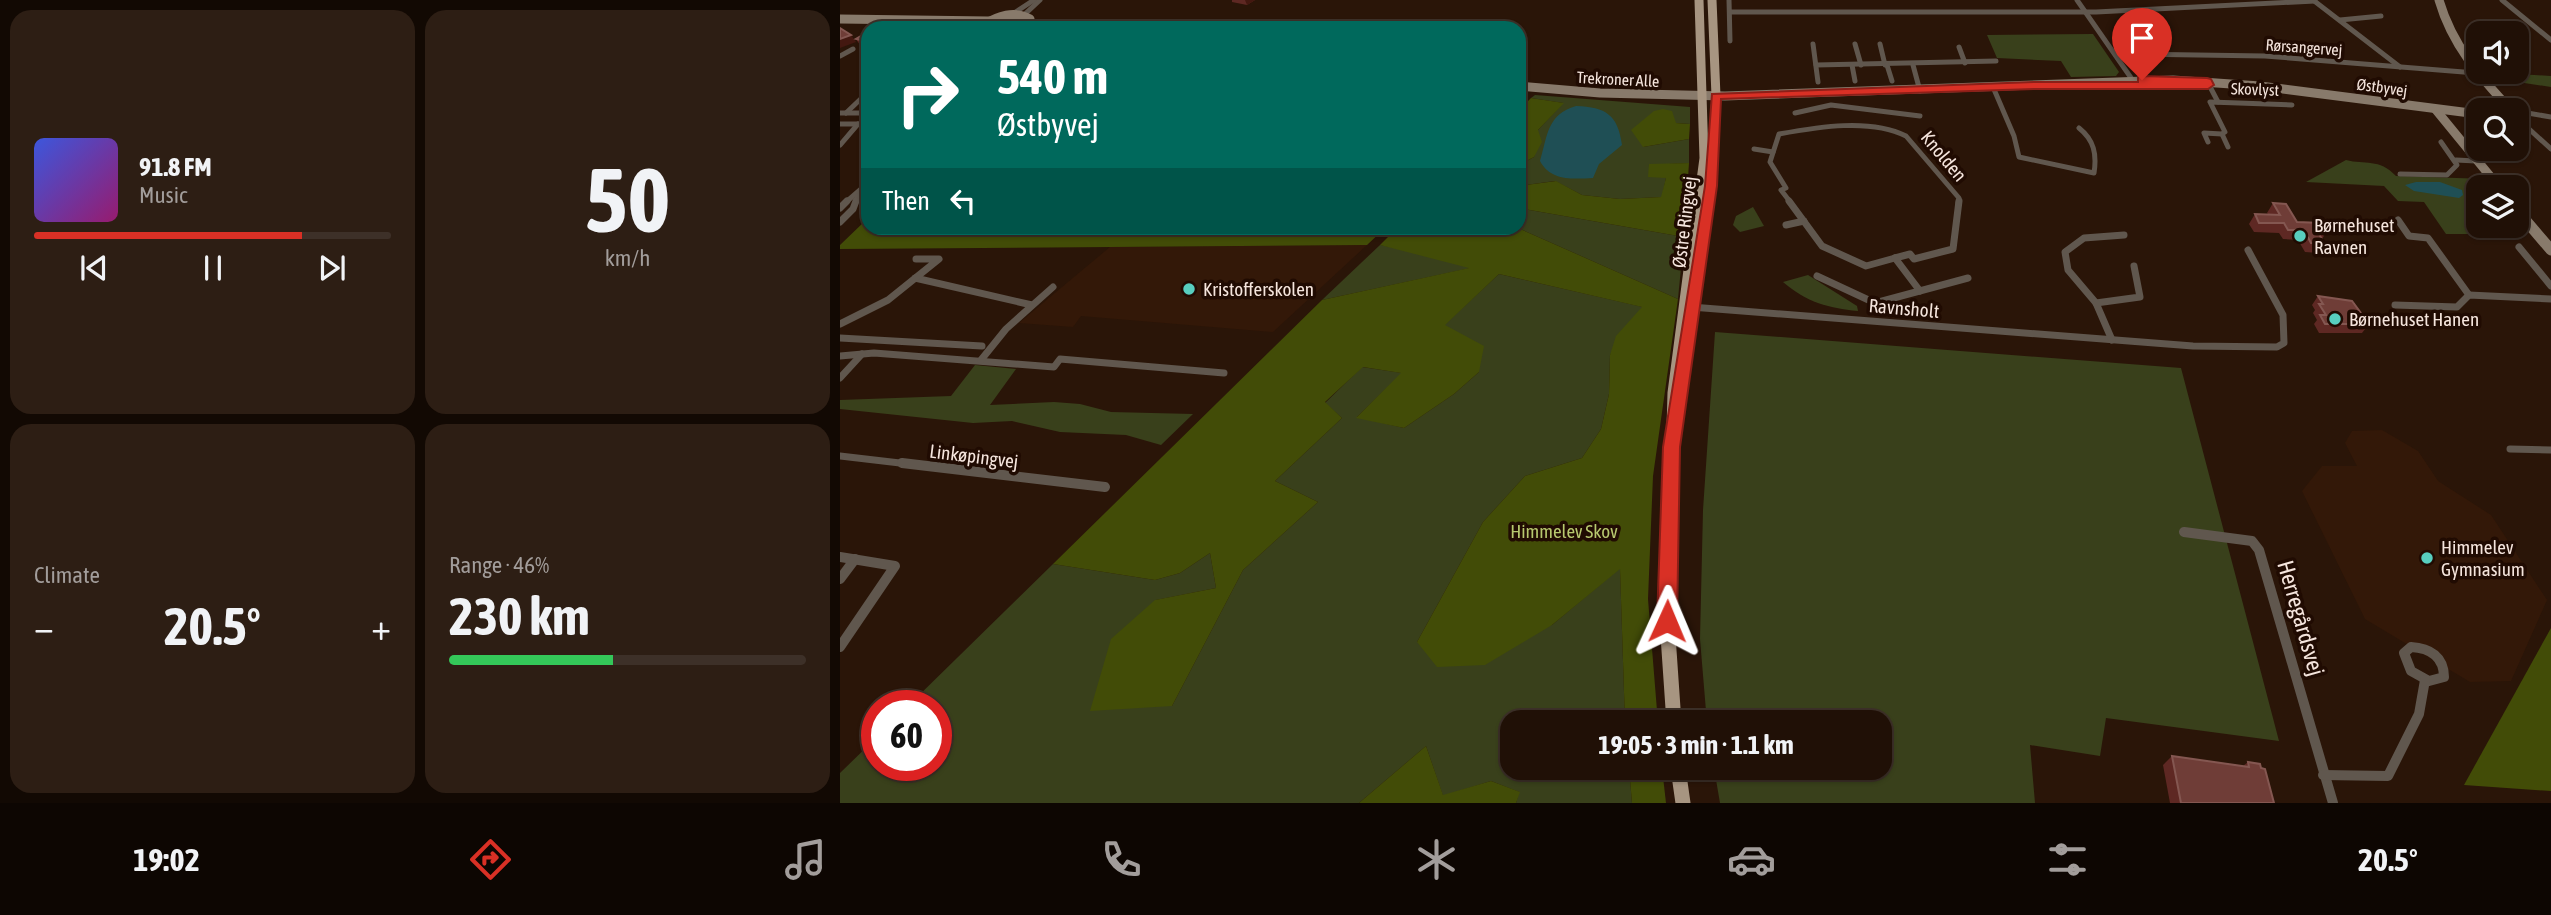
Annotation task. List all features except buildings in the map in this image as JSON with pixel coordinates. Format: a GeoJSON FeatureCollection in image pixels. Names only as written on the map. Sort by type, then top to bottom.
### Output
{"type":"FeatureCollection","features":[{"type":"Feature","properties":{"kind":"main road","name":"Østre Ringvej"},"geometry":{"type":"LineString","coordinates":[[1673,710],[1667,621],[1672,447],[1704,158],[1699,0]]}},
{"type":"Feature","properties":{"kind":"main road","name":"Østre Ringvej"},"geometry":{"type":"LineString","coordinates":[[1689,307],[1711,186],[1716,96],[1712,0]]}},
{"type":"Feature","properties":{"kind":"main road"},"geometry":{"type":"LineString","coordinates":[[1680,780],[1684,803]]}},
{"type":"Feature","properties":{"kind":"street"},"geometry":{"type":"LineString","coordinates":[[840,19],[989,21],[1012,15],[1034,0]]}},
{"type":"Feature","properties":{"kind":"street"},"geometry":{"type":"LineString","coordinates":[[1027,21],[1040,0]]}},
{"type":"Feature","properties":{"kind":"street"},"geometry":{"type":"LineString","coordinates":[[1729,0],[1730,41]]}},
{"type":"Feature","properties":{"kind":"street"},"geometry":{"type":"LineString","coordinates":[[2077,0],[2134,83]]}},
{"type":"Feature","properties":{"kind":"street"},"geometry":{"type":"LineString","coordinates":[[2439,0],[2449,31],[2466,57]]}},
{"type":"Feature","properties":{"kind":"street"},"geometry":{"type":"LineString","coordinates":[[2502,0],[2551,40]]}},
{"type":"Feature","properties":{"kind":"street"},"geometry":{"type":"LineString","coordinates":[[1730,12],[2084,11],[2251,7],[2314,1],[2400,67]]}},
{"type":"Feature","properties":{"kind":"street"},"geometry":{"type":"LineString","coordinates":[[1012,15],[1024,21]]}},
{"type":"Feature","properties":{"kind":"street"},"geometry":{"type":"LineString","coordinates":[[2340,20],[2381,16]]}},
{"type":"Feature","properties":{"kind":"street"},"geometry":{"type":"LineString","coordinates":[[1813,44],[1818,82]]}},
{"type":"Feature","properties":{"kind":"street"},"geometry":{"type":"LineString","coordinates":[[1855,44],[1861,65]]}},
{"type":"Feature","properties":{"kind":"street"},"geometry":{"type":"LineString","coordinates":[[1880,44],[1892,81]]}},
{"type":"Feature","properties":{"kind":"street"},"geometry":{"type":"LineString","coordinates":[[1959,47],[1965,63]]}},
{"type":"Feature","properties":{"kind":"street"},"geometry":{"type":"LineString","coordinates":[[840,56],[853,49]]}},
{"type":"Feature","properties":{"kind":"street","name":"Rørsangervej"},"geometry":{"type":"LineString","coordinates":[[2130,54],[2217,54],[2466,72]]}},
{"type":"Feature","properties":{"kind":"street"},"geometry":{"type":"LineString","coordinates":[[1816,65],[1913,65],[1996,61]]}},
{"type":"Feature","properties":{"kind":"street"},"geometry":{"type":"LineString","coordinates":[[1852,65],[1855,81]]}},
{"type":"Feature","properties":{"kind":"street"},"geometry":{"type":"LineString","coordinates":[[1913,65],[1920,91]]}},
{"type":"Feature","properties":{"kind":"street","name":"Østbyvej"},"geometry":{"type":"LineString","coordinates":[[1716,96],[2035,85],[2207,83],[2282,89],[2466,113]]}},
{"type":"Feature","properties":{"kind":"street","name":"Skovlyst"},"geometry":{"type":"LineString","coordinates":[[2207,83],[2218,102]]}},
{"type":"Feature","properties":{"kind":"street"},"geometry":{"type":"LineString","coordinates":[[2486,84],[2500,98]]}},
{"type":"Feature","properties":{"kind":"street","name":"Trekroner Alle"},"geometry":{"type":"LineString","coordinates":[[1526,87],[1600,93],[1716,96]]}},
{"type":"Feature","properties":{"kind":"street"},"geometry":{"type":"LineString","coordinates":[[1993,87],[2019,157],[2094,173],[2097,159],[2095,148],[2088,134],[2079,128]]}},
{"type":"Feature","properties":{"kind":"street"},"geometry":{"type":"LineString","coordinates":[[1828,94],[1831,105]]}},
{"type":"Feature","properties":{"kind":"street"},"geometry":{"type":"LineString","coordinates":[[843,113],[861,98]]}},
{"type":"Feature","properties":{"kind":"street","name":"Skovlyst"},"geometry":{"type":"LineString","coordinates":[[2228,147],[2222,134],[2225,132],[2210,102],[2292,105]]}},
{"type":"Feature","properties":{"kind":"street","name":"Knolden"},"geometry":{"type":"LineString","coordinates":[[1795,113],[1831,105],[1920,116]]}},
{"type":"Feature","properties":{"kind":"street"},"geometry":{"type":"LineString","coordinates":[[2436,110],[2466,148]]}},
{"type":"Feature","properties":{"kind":"street"},"geometry":{"type":"LineString","coordinates":[[1874,129],[1879,111]]}},
{"type":"Feature","properties":{"kind":"street"},"geometry":{"type":"LineString","coordinates":[[843,113],[861,113]]}},
{"type":"Feature","properties":{"kind":"street"},"geometry":{"type":"LineString","coordinates":[[2529,113],[2551,117]]}},
{"type":"Feature","properties":{"kind":"street"},"geometry":{"type":"LineString","coordinates":[[840,124],[858,124]]}},
{"type":"Feature","properties":{"kind":"street"},"geometry":{"type":"LineString","coordinates":[[840,145],[858,124]]}},
{"type":"Feature","properties":{"kind":"street","name":"Knolden"},"geometry":{"type":"LineString","coordinates":[[1838,125],[1874,129],[1904,134],[1959,198],[1953,249],[1914,259],[1910,254],[1866,266],[1822,246],[1781,190],[1786,188],[1770,162],[1779,134],[1838,125]]}},
{"type":"Feature","properties":{"kind":"street"},"geometry":{"type":"LineString","coordinates":[[2529,129],[2551,149]]}},
{"type":"Feature","properties":{"kind":"street"},"geometry":{"type":"LineString","coordinates":[[2208,142],[2204,133],[2222,134]]}},
{"type":"Feature","properties":{"kind":"street"},"geometry":{"type":"LineString","coordinates":[[2400,174],[2446,175],[2457,165],[2441,142]]}},
{"type":"Feature","properties":{"kind":"street"},"geometry":{"type":"LineString","coordinates":[[1754,149],[1773,152]]}},
{"type":"Feature","properties":{"kind":"street"},"geometry":{"type":"LineString","coordinates":[[2456,160],[2466,160]]}},
{"type":"Feature","properties":{"kind":"street"},"geometry":{"type":"LineString","coordinates":[[2476,161],[2488,175]]}},
{"type":"Feature","properties":{"kind":"street"},"geometry":{"type":"LineString","coordinates":[[840,208],[859,193]]}},
{"type":"Feature","properties":{"kind":"street"},"geometry":{"type":"LineString","coordinates":[[840,222],[852,209],[859,193]]}},
{"type":"Feature","properties":{"kind":"street"},"geometry":{"type":"LineString","coordinates":[[1786,225],[1804,220]]}},
{"type":"Feature","properties":{"kind":"street"},"geometry":{"type":"LineString","coordinates":[[2398,220],[2409,236],[2428,238],[2469,295]]}},
{"type":"Feature","properties":{"kind":"street"},"geometry":{"type":"LineString","coordinates":[[2529,224],[2551,250]]}},
{"type":"Feature","properties":{"kind":"street"},"geometry":{"type":"LineString","coordinates":[[2112,340],[2096,303],[2068,270],[2065,252],[2080,237],[2124,235]]}},
{"type":"Feature","properties":{"kind":"street"},"geometry":{"type":"LineString","coordinates":[[2519,247],[2551,286]]}},
{"type":"Feature","properties":{"kind":"street","name":"Ravnsholt"},"geometry":{"type":"LineString","coordinates":[[1689,307],[2193,346],[2277,346],[2284,343],[2283,315],[2248,250]]}},
{"type":"Feature","properties":{"kind":"street"},"geometry":{"type":"LineString","coordinates":[[1895,258],[1920,291]]}},
{"type":"Feature","properties":{"kind":"street"},"geometry":{"type":"LineString","coordinates":[[840,324],[888,300],[939,259],[916,259]]}},
{"type":"Feature","properties":{"kind":"street"},"geometry":{"type":"LineString","coordinates":[[2096,303],[2140,297],[2134,266]]}},
{"type":"Feature","properties":{"kind":"street"},"geometry":{"type":"LineString","coordinates":[[1817,276],[1875,303],[1968,278]]}},
{"type":"Feature","properties":{"kind":"street"},"geometry":{"type":"LineString","coordinates":[[915,278],[1032,305]]}},
{"type":"Feature","properties":{"kind":"street"},"geometry":{"type":"LineString","coordinates":[[981,360],[1006,329],[1053,287]]}},
{"type":"Feature","properties":{"kind":"street"},"geometry":{"type":"LineString","coordinates":[[2395,306],[2457,307],[2469,295],[2551,299]]}},
{"type":"Feature","properties":{"kind":"street"},"geometry":{"type":"LineString","coordinates":[[1874,320],[1875,303]]}},
{"type":"Feature","properties":{"kind":"street"},"geometry":{"type":"LineString","coordinates":[[840,338],[982,346]]}},
{"type":"Feature","properties":{"kind":"street"},"geometry":{"type":"LineString","coordinates":[[840,378],[862,354]]}},
{"type":"Feature","properties":{"kind":"street"},"geometry":{"type":"LineString","coordinates":[[840,356],[862,354],[981,360],[1054,367],[1060,359],[1224,373]]}},
{"type":"Feature","properties":{"kind":"street"},"geometry":{"type":"LineString","coordinates":[[2510,449],[2551,450]]}},
{"type":"Feature","properties":{"kind":"street","name":"Linkøpingvej"},"geometry":{"type":"LineString","coordinates":[[840,456],[1105,487]]}},
{"type":"Feature","properties":{"kind":"street","name":"Herregårdsvej"},"geometry":{"type":"LineString","coordinates":[[2184,532],[2252,541],[2259,550],[2333,803]]}},
{"type":"Feature","properties":{"kind":"street"},"geometry":{"type":"LineString","coordinates":[[840,557],[895,566],[840,647]]}},
{"type":"Feature","properties":{"kind":"street"},"geometry":{"type":"LineString","coordinates":[[840,579],[855,559]]}},
{"type":"Feature","properties":{"kind":"street"},"geometry":{"type":"LineString","coordinates":[[2323,775],[2388,776],[2419,714],[2425,680]]}},
{"type":"Feature","properties":{"kind":"shaded area","name":"Kristofferskolen"},"geometry":{"type":"Polygon","coordinates":[[[1367,245],[1273,332],[1081,316],[1073,327],[1019,323],[1110,247],[1367,245]]]}},
{"type":"Feature","properties":{"kind":"shaded area","name":"Himmelev Gymnasium"},"geometry":{"type":"Polygon","coordinates":[[[2382,430],[2418,451],[2438,481],[2491,515],[2547,600],[2511,681],[2470,682],[2365,619],[2302,491],[2322,466],[2357,466],[2345,443],[2352,431],[2382,430]]]}},
{"type":"Feature","properties":{"kind":"green space"},"geometry":{"type":"Polygon","coordinates":[[[2093,34],[2119,72],[2116,76],[2071,77],[2061,61],[1997,58],[1987,35],[2093,34]]]}},
{"type":"Feature","properties":{"kind":"green space"},"geometry":{"type":"Polygon","coordinates":[[[2529,75],[2551,76],[2551,87],[2529,84],[2529,75]]]}},
{"type":"Feature","properties":{"kind":"green space"},"geometry":{"type":"Polygon","coordinates":[[[1535,95],[1690,107],[1690,124],[1676,123],[1643,147],[1689,139],[1689,163],[1649,165],[1666,178],[1662,197],[1620,199],[1582,195],[1555,181],[1526,185],[1526,161],[1534,157],[1538,130],[1563,103],[1531,98],[1535,95]]]}},
{"type":"Feature","properties":{"kind":"green space"},"geometry":{"type":"Polygon","coordinates":[[[1531,98],[1564,103],[1538,130],[1542,142],[1534,157],[1526,161],[1526,103],[1531,98]]]}},
{"type":"Feature","properties":{"kind":"green space"},"geometry":{"type":"Polygon","coordinates":[[[1654,111],[1672,111],[1676,123],[1690,124],[1689,139],[1643,147],[1631,130],[1654,111]]]}},
{"type":"Feature","properties":{"kind":"green space"},"geometry":{"type":"Polygon","coordinates":[[[2346,160],[2378,164],[2396,176],[2466,178],[2466,234],[2446,234],[2424,202],[2398,201],[2384,186],[2306,182],[2346,160]]]}},
{"type":"Feature","properties":{"kind":"green space"},"geometry":{"type":"Polygon","coordinates":[[[1689,163],[1684,237],[1526,209],[1526,185],[1556,181],[1582,195],[1620,199],[1661,197],[1666,178],[1648,177],[1649,164],[1689,163]]]}},
{"type":"Feature","properties":{"kind":"green space"},"geometry":{"type":"Polygon","coordinates":[[[1753,207],[1764,226],[1740,232],[1733,225],[1736,216],[1753,207]]]}},
{"type":"Feature","properties":{"kind":"green space"},"geometry":{"type":"Polygon","coordinates":[[[1526,209],[1684,237],[1678,299],[1526,232],[1526,209]]]}},
{"type":"Feature","properties":{"kind":"green space"},"geometry":{"type":"Polygon","coordinates":[[[861,225],[861,235],[1378,235],[1367,245],[840,249],[840,245],[861,225]]]}},
{"type":"Feature","properties":{"kind":"green space","name":"Himmelev Skov"},"geometry":{"type":"Polygon","coordinates":[[[1526,232],[1678,299],[1653,476],[1648,599],[1657,710],[1625,710],[1620,569],[1552,625],[1485,665],[1437,667],[1417,642],[1483,522],[1525,476],[1582,458],[1601,429],[1609,394],[1610,355],[1616,336],[1642,307],[1499,274],[1445,325],[1484,346],[1479,372],[1454,394],[1404,428],[1356,418],[1401,373],[1363,367],[1325,402],[1342,418],[1275,481],[1318,502],[1243,570],[1172,706],[1090,711],[1111,639],[1155,600],[1216,588],[1210,553],[1180,573],[1155,580],[1053,564],[1322,300],[1469,268],[1380,245],[1390,235],[1526,235],[1526,232]]]}},
{"type":"Feature","properties":{"kind":"green space"},"geometry":{"type":"Polygon","coordinates":[[[1381,245],[1480,266],[1322,300],[1381,245]]]}},
{"type":"Feature","properties":{"kind":"green space"},"geometry":{"type":"Polygon","coordinates":[[[1499,274],[1643,307],[1610,355],[1609,394],[1601,429],[1582,458],[1525,476],[1483,522],[1417,642],[1552,625],[1620,568],[1625,710],[1500,710],[1500,780],[1630,780],[1632,803],[1516,803],[1519,792],[1491,781],[1443,796],[1426,746],[1359,803],[840,803],[840,773],[861,753],[861,781],[952,781],[952,690],[924,690],[1053,564],[1155,580],[1180,573],[1210,553],[1216,588],[1156,600],[1172,706],[1243,570],[1318,502],[1275,481],[1342,418],[1325,403],[1362,367],[1402,373],[1357,417],[1404,428],[1454,394],[1479,372],[1444,325],[1499,274]]]}},
{"type":"Feature","properties":{"kind":"green space"},"geometry":{"type":"Polygon","coordinates":[[[1808,275],[1857,306],[1858,311],[1818,303],[1800,295],[1783,282],[1808,275]]]}},
{"type":"Feature","properties":{"kind":"green space"},"geometry":{"type":"Polygon","coordinates":[[[1715,332],[2181,368],[2279,741],[2106,718],[2100,756],[2030,745],[2035,803],[1720,803],[1716,780],[1892,780],[1892,710],[1706,710],[1700,639],[1703,510],[1715,332]]]}},
{"type":"Feature","properties":{"kind":"green space"},"geometry":{"type":"Polygon","coordinates":[[[975,365],[1016,369],[990,405],[1054,402],[1080,404],[1111,412],[1193,414],[1161,445],[1126,435],[1060,432],[1012,421],[973,423],[840,409],[840,400],[951,396],[975,365]]]}},
{"type":"Feature","properties":{"kind":"green space"},"geometry":{"type":"Polygon","coordinates":[[[2551,628],[2551,791],[2464,785],[2551,628]]]}},
{"type":"Feature","properties":{"kind":"green space"},"geometry":{"type":"Polygon","coordinates":[[[1426,746],[1443,795],[1491,781],[1520,792],[1516,803],[1359,803],[1426,746]]]}},
{"type":"Feature","properties":{"kind":"green space"},"geometry":{"type":"Polygon","coordinates":[[[1630,780],[1663,780],[1666,803],[1632,803],[1630,780]]]}},
{"type":"Feature","properties":{"kind":"water"},"geometry":{"type":"Polygon","coordinates":[[[1576,106],[1603,111],[1614,120],[1620,135],[1622,145],[1599,164],[1593,178],[1562,177],[1550,172],[1540,161],[1547,134],[1554,120],[1576,106]]]}},
{"type":"Feature","properties":{"kind":"water"},"geometry":{"type":"Polygon","coordinates":[[[2440,182],[2462,190],[2463,195],[2459,198],[2414,191],[2405,185],[2440,182]]]}},
{"type":"Feature","properties":{"kind":"place","name":"Børnehuset Ravnen"},"geometry":{"type":"Point","coordinates":[2300,236]}},
{"type":"Feature","properties":{"kind":"place","name":"Kristofferskolen"},"geometry":{"type":"Point","coordinates":[1189,289]}},
{"type":"Feature","properties":{"kind":"place","name":"Børnehuset Hanen"},"geometry":{"type":"Point","coordinates":[2335,319]}},
{"type":"Feature","properties":{"kind":"place","name":"Himmelev Gymnasium"},"geometry":{"type":"Point","coordinates":[2427,558]}},
{"type":"Feature","properties":{"kind":"route"},"geometry":{"type":"LineString","coordinates":[[1667,621],[1672,447],[1682,395],[1711,186],[1716,96],[2035,85],[2208,85],[2207,81],[2142,80]]}}]}
